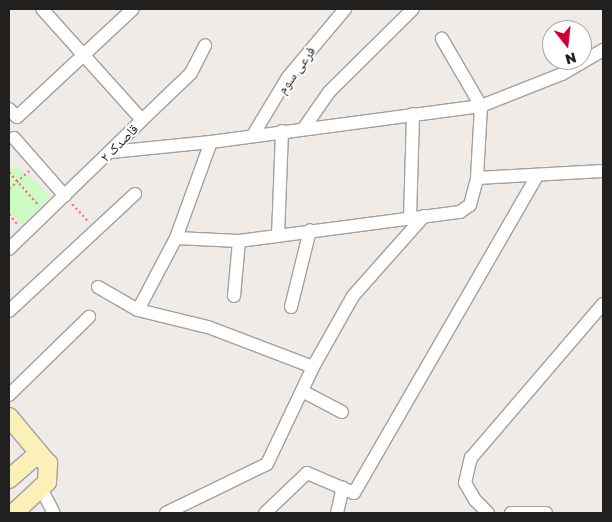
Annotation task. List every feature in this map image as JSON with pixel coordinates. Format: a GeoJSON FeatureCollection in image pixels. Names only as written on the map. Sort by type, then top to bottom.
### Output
{"type":"FeatureCollection","features":[{"type":"Feature","properties":{"kind":"main road"},"geometry":{"type":"LineString","coordinates":[[9,417],[44,459],[50,477],[14,513]]}},
{"type":"Feature","properties":{"kind":"main road"},"geometry":{"type":"LineString","coordinates":[[9,479],[26,463],[38,457],[44,459]]}},
{"type":"Feature","properties":{"kind":"street","name":"قاصدک ۲"},"geometry":{"type":"LineString","coordinates":[[9,249],[142,120],[42,9]]}},
{"type":"Feature","properties":{"kind":"street"},"geometry":{"type":"LineString","coordinates":[[65,196],[37,164],[12,141],[13,113],[84,56],[134,9]]}},
{"type":"Feature","properties":{"kind":"street","name":"فرعی سوم"},"geometry":{"type":"LineString","coordinates":[[254,135],[288,77],[345,9]]}},
{"type":"Feature","properties":{"kind":"street"},"geometry":{"type":"LineString","coordinates":[[304,128],[329,92],[413,9]]}},
{"type":"Feature","properties":{"kind":"street"},"geometry":{"type":"LineString","coordinates":[[176,238],[239,241],[310,230],[460,212],[470,205],[477,178],[481,106],[442,39]]}},
{"type":"Feature","properties":{"kind":"street"},"geometry":{"type":"LineString","coordinates":[[142,120],[191,72],[205,45]]}},
{"type":"Feature","properties":{"kind":"street"},"geometry":{"type":"LineString","coordinates":[[111,152],[211,142],[304,128],[481,106],[562,74],[603,50]]}},
{"type":"Feature","properties":{"kind":"street"},"geometry":{"type":"LineString","coordinates":[[410,218],[413,114]]}},
{"type":"Feature","properties":{"kind":"street"},"geometry":{"type":"LineString","coordinates":[[278,236],[282,131]]}},
{"type":"Feature","properties":{"kind":"street"},"geometry":{"type":"LineString","coordinates":[[138,310],[176,238],[211,142]]}},
{"type":"Feature","properties":{"kind":"street"},"geometry":{"type":"LineString","coordinates":[[477,178],[603,171]]}},
{"type":"Feature","properties":{"kind":"street"},"geometry":{"type":"LineString","coordinates":[[265,513],[307,473],[354,493],[537,176]]}},
{"type":"Feature","properties":{"kind":"street"},"geometry":{"type":"LineString","coordinates":[[9,311],[135,194]]}},
{"type":"Feature","properties":{"kind":"street"},"geometry":{"type":"LineString","coordinates":[[166,513],[267,464],[313,368],[354,296],[424,216]]}},
{"type":"Feature","properties":{"kind":"street"},"geometry":{"type":"LineString","coordinates":[[291,308],[310,230]]}},
{"type":"Feature","properties":{"kind":"street"},"geometry":{"type":"LineString","coordinates":[[234,296],[239,241]]}},
{"type":"Feature","properties":{"kind":"street"},"geometry":{"type":"LineString","coordinates":[[98,287],[138,310],[208,327],[313,368]]}},
{"type":"Feature","properties":{"kind":"street"},"geometry":{"type":"LineString","coordinates":[[488,513],[475,500],[465,483],[470,458],[603,304]]}},
{"type":"Feature","properties":{"kind":"street"},"geometry":{"type":"LineString","coordinates":[[9,395],[89,316]]}},
{"type":"Feature","properties":{"kind":"street"},"geometry":{"type":"LineString","coordinates":[[302,391],[342,412]]}},
{"type":"Feature","properties":{"kind":"street"},"geometry":{"type":"LineString","coordinates":[[41,488],[54,513]]}},
{"type":"Feature","properties":{"kind":"street"},"geometry":{"type":"LineString","coordinates":[[337,513],[342,488]]}},
{"type":"Feature","properties":{"kind":"street"},"geometry":{"type":"LineString","coordinates":[[511,513],[546,513]]}},
{"type":"Feature","properties":{"kind":"path"},"geometry":{"type":"LineString","coordinates":[[9,189],[37,164]]}},
{"type":"Feature","properties":{"kind":"path"},"geometry":{"type":"LineString","coordinates":[[9,172],[46,214]]}},
{"type":"Feature","properties":{"kind":"path"},"geometry":{"type":"LineString","coordinates":[[65,196],[96,230]]}},
{"type":"Feature","properties":{"kind":"green space"},"geometry":{"type":"Polygon","coordinates":[[[15,165],[51,196],[22,225],[9,212],[9,172],[15,165]]]}}]}
